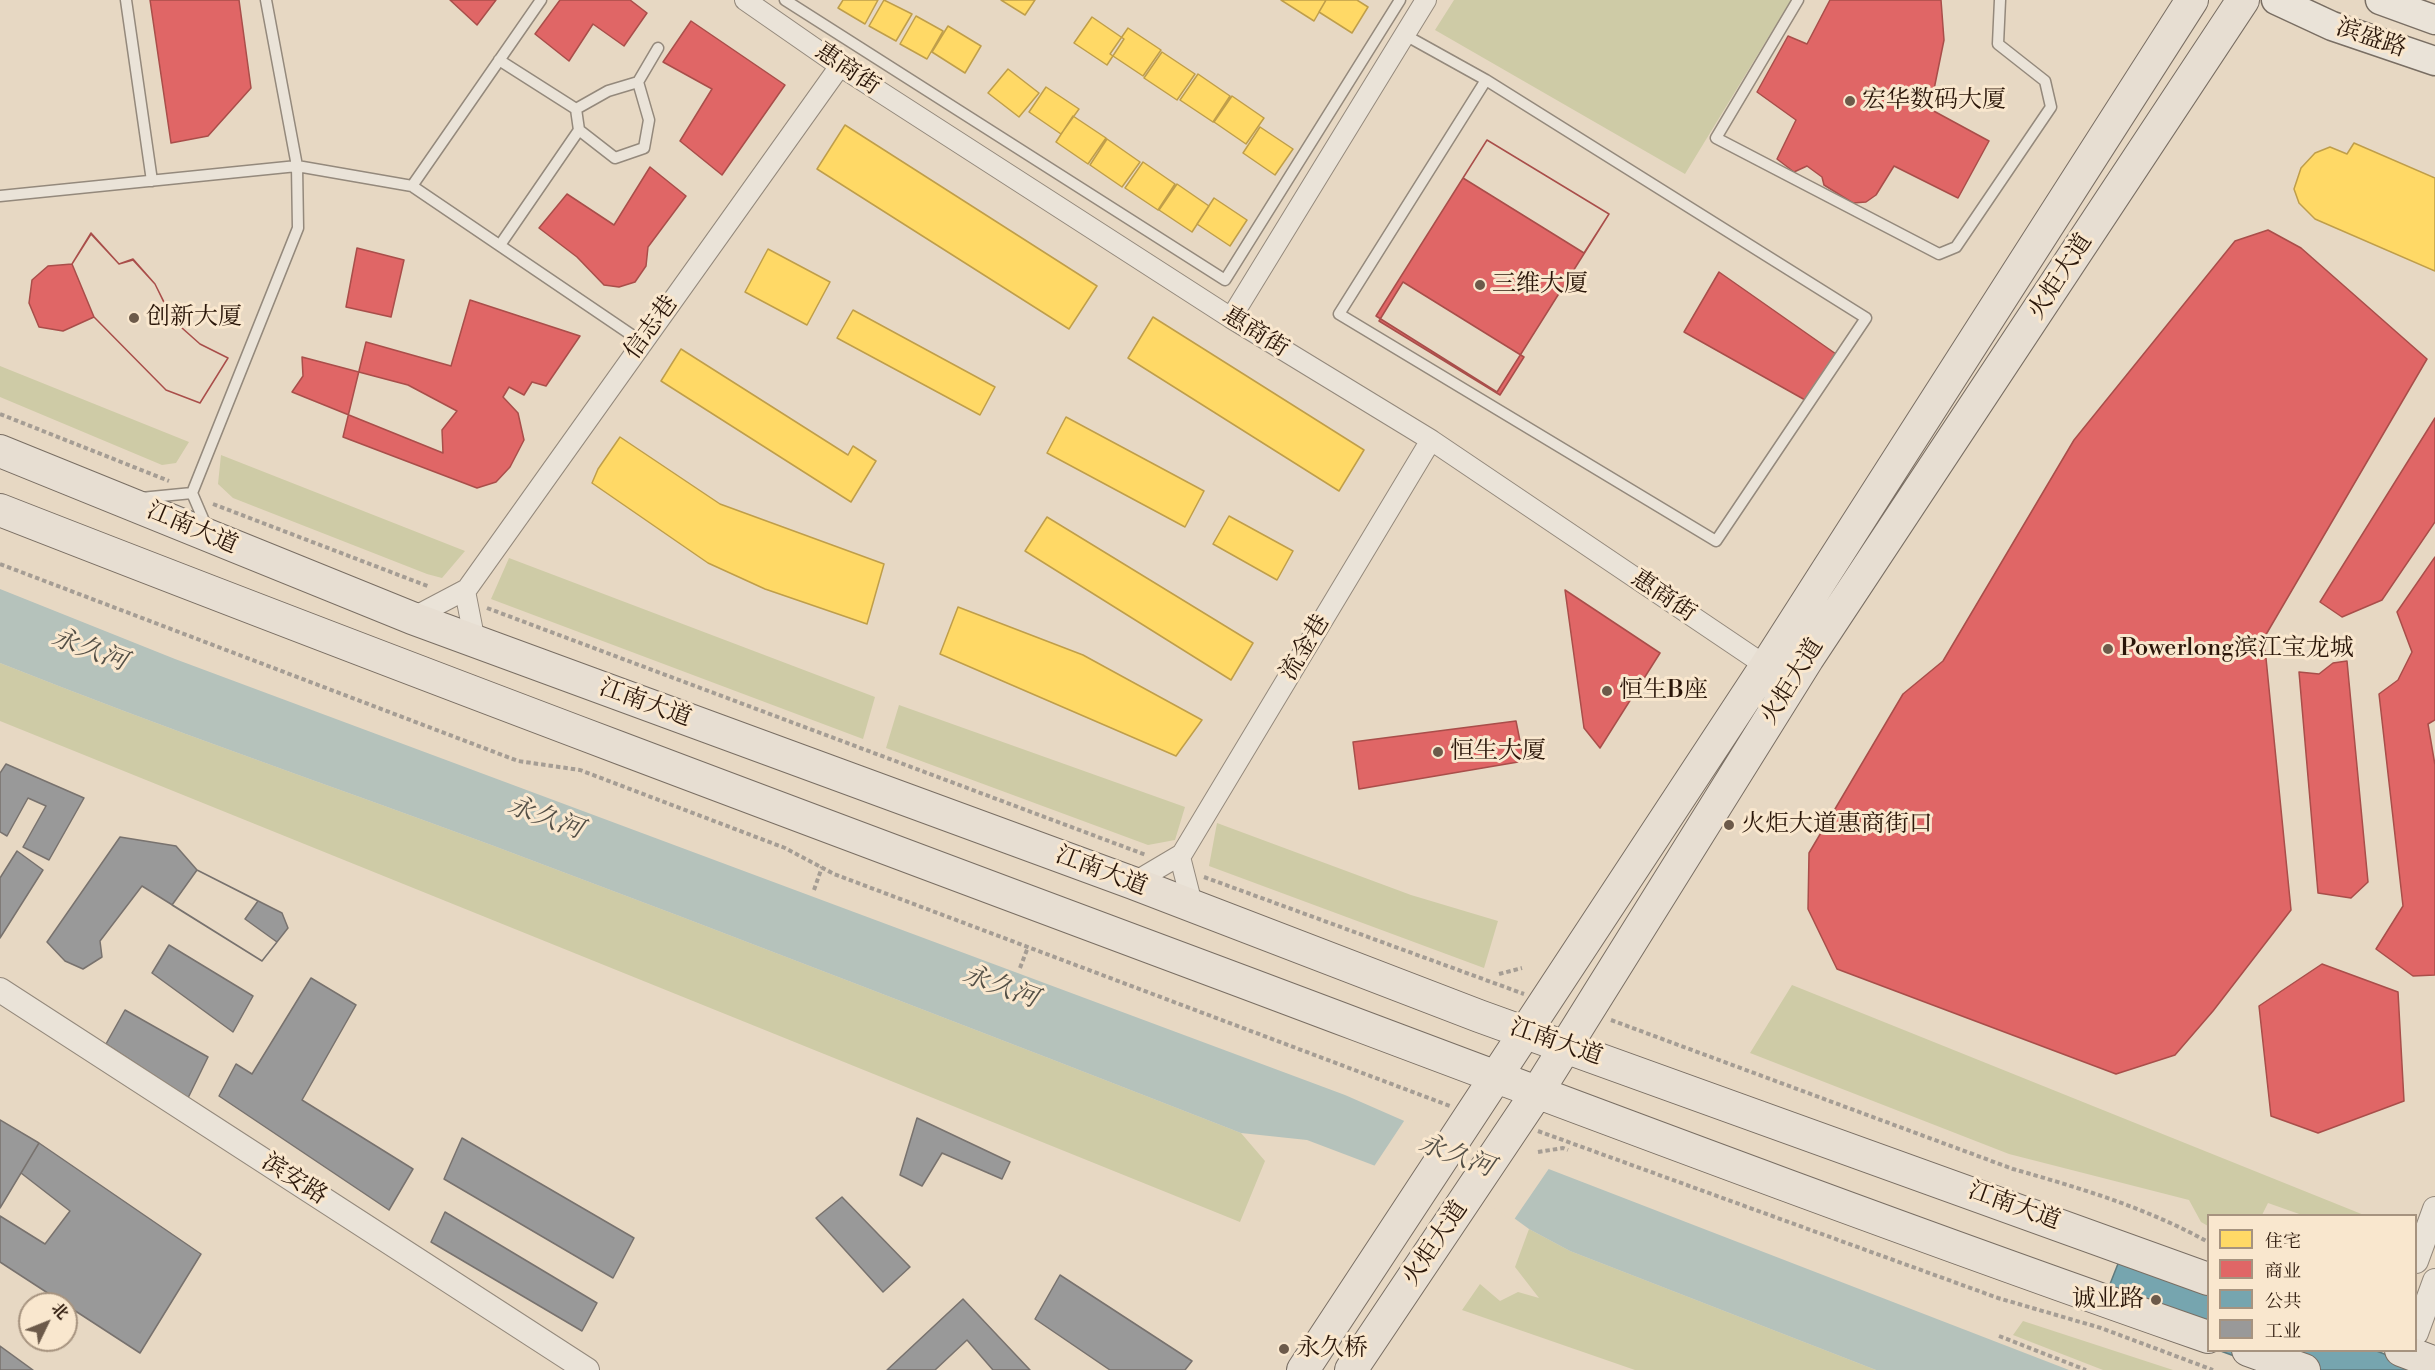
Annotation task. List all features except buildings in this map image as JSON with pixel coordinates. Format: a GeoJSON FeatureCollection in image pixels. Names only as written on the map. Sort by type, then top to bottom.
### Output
{"type":"FeatureCollection","features":[{"type":"Feature","properties":{"kind":"main road","name":"火炬大道"},"geometry":{"type":"LineString","coordinates":[[1303,1370],[1766,666],[2192,0]]}},
{"type":"Feature","properties":{"kind":"main road","name":"火炬大道"},"geometry":{"type":"LineString","coordinates":[[1351,1370],[1536,1094],[1808,658],[2243,0]]}},
{"type":"Feature","properties":{"kind":"main road","name":"滨盛路"},"geometry":{"type":"LineString","coordinates":[[2276,0],[2332,26],[2435,61]]}},
{"type":"Feature","properties":{"kind":"main road","name":"滨盛路"},"geometry":{"type":"LineString","coordinates":[[2380,0],[2435,20]]}},
{"type":"Feature","properties":{"kind":"main road","name":"江南大道"},"geometry":{"type":"LineString","coordinates":[[0,451],[475,642],[1133,884],[1526,1032],[2207,1279]]}},
{"type":"Feature","properties":{"kind":"main road"},"geometry":{"type":"LineString","coordinates":[[0,510],[408,670],[1496,1076],[1536,1094],[1925,1237],[2207,1337]]}},
{"type":"Feature","properties":{"kind":"main road"},"geometry":{"type":"LineString","coordinates":[[2254,1352],[2304,1370]]}},
{"type":"Feature","properties":{"kind":"street","name":"惠商街"},"geometry":{"type":"LineString","coordinates":[[745,0],[840,66],[1231,318],[1431,440],[1766,666]]}},
{"type":"Feature","properties":{"kind":"street"},"geometry":{"type":"LineString","coordinates":[[1231,318],[1426,0]]}},
{"type":"Feature","properties":{"kind":"street","name":"信志巷"},"geometry":{"type":"LineString","coordinates":[[412,618],[463,596],[840,66]]}},
{"type":"Feature","properties":{"kind":"street","name":"流金巷"},"geometry":{"type":"LineString","coordinates":[[1133,884],[1177,863],[1431,440]]}},
{"type":"Feature","properties":{"kind":"street"},"geometry":{"type":"LineString","coordinates":[[463,596],[475,642]]}},
{"type":"Feature","properties":{"kind":"street"},"geometry":{"type":"LineString","coordinates":[[1177,863],[1193,908]]}},
{"type":"Feature","properties":{"kind":"street","name":"滨安路"},"geometry":{"type":"LineString","coordinates":[[0,990],[587,1370]]}},
{"type":"Feature","properties":{"kind":"street"},"geometry":{"type":"LineString","coordinates":[[2417,1256],[2435,1209]]}},
{"type":"Feature","properties":{"kind":"street"},"geometry":{"type":"LineString","coordinates":[[2417,1340],[2435,1281]]}},
{"type":"Feature","properties":{"kind":"lane"},"geometry":{"type":"LineString","coordinates":[[126,0],[152,181]]}},
{"type":"Feature","properties":{"kind":"lane"},"geometry":{"type":"LineString","coordinates":[[212,538],[192,493],[298,228],[297,166],[266,0]]}},
{"type":"Feature","properties":{"kind":"lane"},"geometry":{"type":"LineString","coordinates":[[412,186],[541,0]]}},
{"type":"Feature","properties":{"kind":"lane"},"geometry":{"type":"LineString","coordinates":[[785,0],[1225,280],[1400,0]]}},
{"type":"Feature","properties":{"kind":"lane"},"geometry":{"type":"LineString","coordinates":[[1798,0],[1716,138],[1939,254],[1956,247],[2051,107],[2045,81],[1998,44],[2000,0]]}},
{"type":"Feature","properties":{"kind":"lane"},"geometry":{"type":"LineString","coordinates":[[1405,35],[1486,80],[1866,318],[1716,541],[1339,314],[1486,80]]}},
{"type":"Feature","properties":{"kind":"lane"},"geometry":{"type":"LineString","coordinates":[[576,109],[608,91],[638,82],[658,48]]}},
{"type":"Feature","properties":{"kind":"lane"},"geometry":{"type":"LineString","coordinates":[[499,60],[576,109],[579,130],[500,246]]}},
{"type":"Feature","properties":{"kind":"lane"},"geometry":{"type":"LineString","coordinates":[[579,130],[615,158],[644,148],[649,120],[638,82]]}},
{"type":"Feature","properties":{"kind":"lane"},"geometry":{"type":"LineString","coordinates":[[0,196],[297,166],[412,186],[642,342]]}},
{"type":"Feature","properties":{"kind":"lane"},"geometry":{"type":"LineString","coordinates":[[123,500],[192,493]]}},
{"type":"Feature","properties":{"kind":"path"},"geometry":{"type":"LineString","coordinates":[[0,414],[165,479],[222,509],[463,596],[1177,863],[1494,985],[1547,1001]]}},
{"type":"Feature","properties":{"kind":"path"},"geometry":{"type":"LineString","coordinates":[[0,564],[518,761],[580,770],[785,848],[822,867],[1028,947],[1439,1102],[1468,1119]]}},
{"type":"Feature","properties":{"kind":"path"},"geometry":{"type":"LineString","coordinates":[[814,890],[822,867]]}},
{"type":"Feature","properties":{"kind":"path"},"geometry":{"type":"LineString","coordinates":[[1020,968],[1028,947]]}},
{"type":"Feature","properties":{"kind":"path"},"geometry":{"type":"LineString","coordinates":[[1499,974],[1522,968]]}},
{"type":"Feature","properties":{"kind":"path"},"geometry":{"type":"LineString","coordinates":[[1586,1012],[1636,1027],[2013,1169],[2076,1187],[2169,1220],[2207,1241]]}},
{"type":"Feature","properties":{"kind":"path"},"geometry":{"type":"LineString","coordinates":[[1509,1134],[1594,1150],[1998,1298],[2101,1328],[2213,1370]]}},
{"type":"Feature","properties":{"kind":"path"},"geometry":{"type":"LineString","coordinates":[[1538,1152],[1563,1148],[1568,1150]]}},
{"type":"Feature","properties":{"kind":"path"},"geometry":{"type":"LineString","coordinates":[[1999,1336],[2086,1370]]}},
{"type":"Feature","properties":{"kind":"shaded area"},"geometry":{"type":"Polygon","coordinates":[[[1454,0],[1791,0],[1685,174],[1435,30],[1454,0]]]}},
{"type":"Feature","properties":{"kind":"shaded area"},"geometry":{"type":"Polygon","coordinates":[[[0,366],[189,442],[176,463],[162,465],[0,397],[0,366]]]}},
{"type":"Feature","properties":{"kind":"shaded area"},"geometry":{"type":"Polygon","coordinates":[[[221,455],[465,551],[442,578],[233,498],[218,484],[221,455]]]}},
{"type":"Feature","properties":{"kind":"shaded area"},"geometry":{"type":"Polygon","coordinates":[[[509,558],[875,697],[863,739],[491,599],[509,558]]]}},
{"type":"Feature","properties":{"kind":"shaded area"},"geometry":{"type":"Polygon","coordinates":[[[0,663],[588,881],[1241,1133],[1265,1161],[1240,1222],[0,721],[0,663]]]}},
{"type":"Feature","properties":{"kind":"shaded area"},"geometry":{"type":"Polygon","coordinates":[[[899,705],[1185,807],[1175,840],[1148,845],[886,748],[899,705]]]}},
{"type":"Feature","properties":{"kind":"shaded area"},"geometry":{"type":"Polygon","coordinates":[[[1217,823],[1411,895],[1498,921],[1484,968],[1209,866],[1217,823]]]}},
{"type":"Feature","properties":{"kind":"shaded area"},"geometry":{"type":"Polygon","coordinates":[[[1792,985],[2362,1214],[2299,1214],[2268,1203],[2262,1214],[2207,1214],[2207,1225],[2201,1222],[2189,1200],[2009,1154],[1750,1053],[1792,985]]]}},
{"type":"Feature","properties":{"kind":"shaded area"},"geometry":{"type":"Polygon","coordinates":[[[1529,1229],[1570,1251],[1876,1370],[1635,1370],[1462,1310],[1480,1284],[1500,1301],[1518,1292],[1539,1298],[1515,1267],[1529,1229]]]}},
{"type":"Feature","properties":{"kind":"shaded area"},"geometry":{"type":"Polygon","coordinates":[[[2023,1321],[2173,1370],[2103,1370],[2013,1335],[2023,1321]]]}},
{"type":"Feature","properties":{"kind":"water","name":"永久河"},"geometry":{"type":"Polygon","coordinates":[[[0,589],[175,659],[1345,1095],[1418,1127],[1528,1161],[2069,1370],[1876,1370],[1570,1251],[1529,1229],[1496,1205],[1394,1173],[1307,1140],[1241,1133],[588,881],[0,663],[0,589]]]}},
{"type":"Feature","properties":{"kind":"pier"},"geometry":{"type":"Polygon","coordinates":[[[1406,1118],[1550,1167],[1513,1221],[1494,1208],[1373,1168],[1406,1118]]]}},
{"type":"Feature","properties":{"kind":"place","name":"宏华数码大厦"},"geometry":{"type":"Point","coordinates":[1850,101]}},
{"type":"Feature","properties":{"kind":"place","name":"三维大厦"},"geometry":{"type":"Point","coordinates":[1480,285]}},
{"type":"Feature","properties":{"kind":"place","name":"创新大厦"},"geometry":{"type":"Point","coordinates":[134,318]}},
{"type":"Feature","properties":{"kind":"place","name":"Powerlong滨江宝龙城"},"geometry":{"type":"Point","coordinates":[2108,649]}},
{"type":"Feature","properties":{"kind":"place","name":"恒生B座"},"geometry":{"type":"Point","coordinates":[1607,691]}},
{"type":"Feature","properties":{"kind":"place","name":"恒生大厦"},"geometry":{"type":"Point","coordinates":[1438,752]}},
{"type":"Feature","properties":{"kind":"place","name":"火炬大道惠商街口"},"geometry":{"type":"Point","coordinates":[1729,825]}},
{"type":"Feature","properties":{"kind":"place","name":"诚业路"},"geometry":{"type":"Point","coordinates":[2156,1300]}},
{"type":"Feature","properties":{"kind":"place","name":"永久桥"},"geometry":{"type":"Point","coordinates":[1284,1349]}}]}
